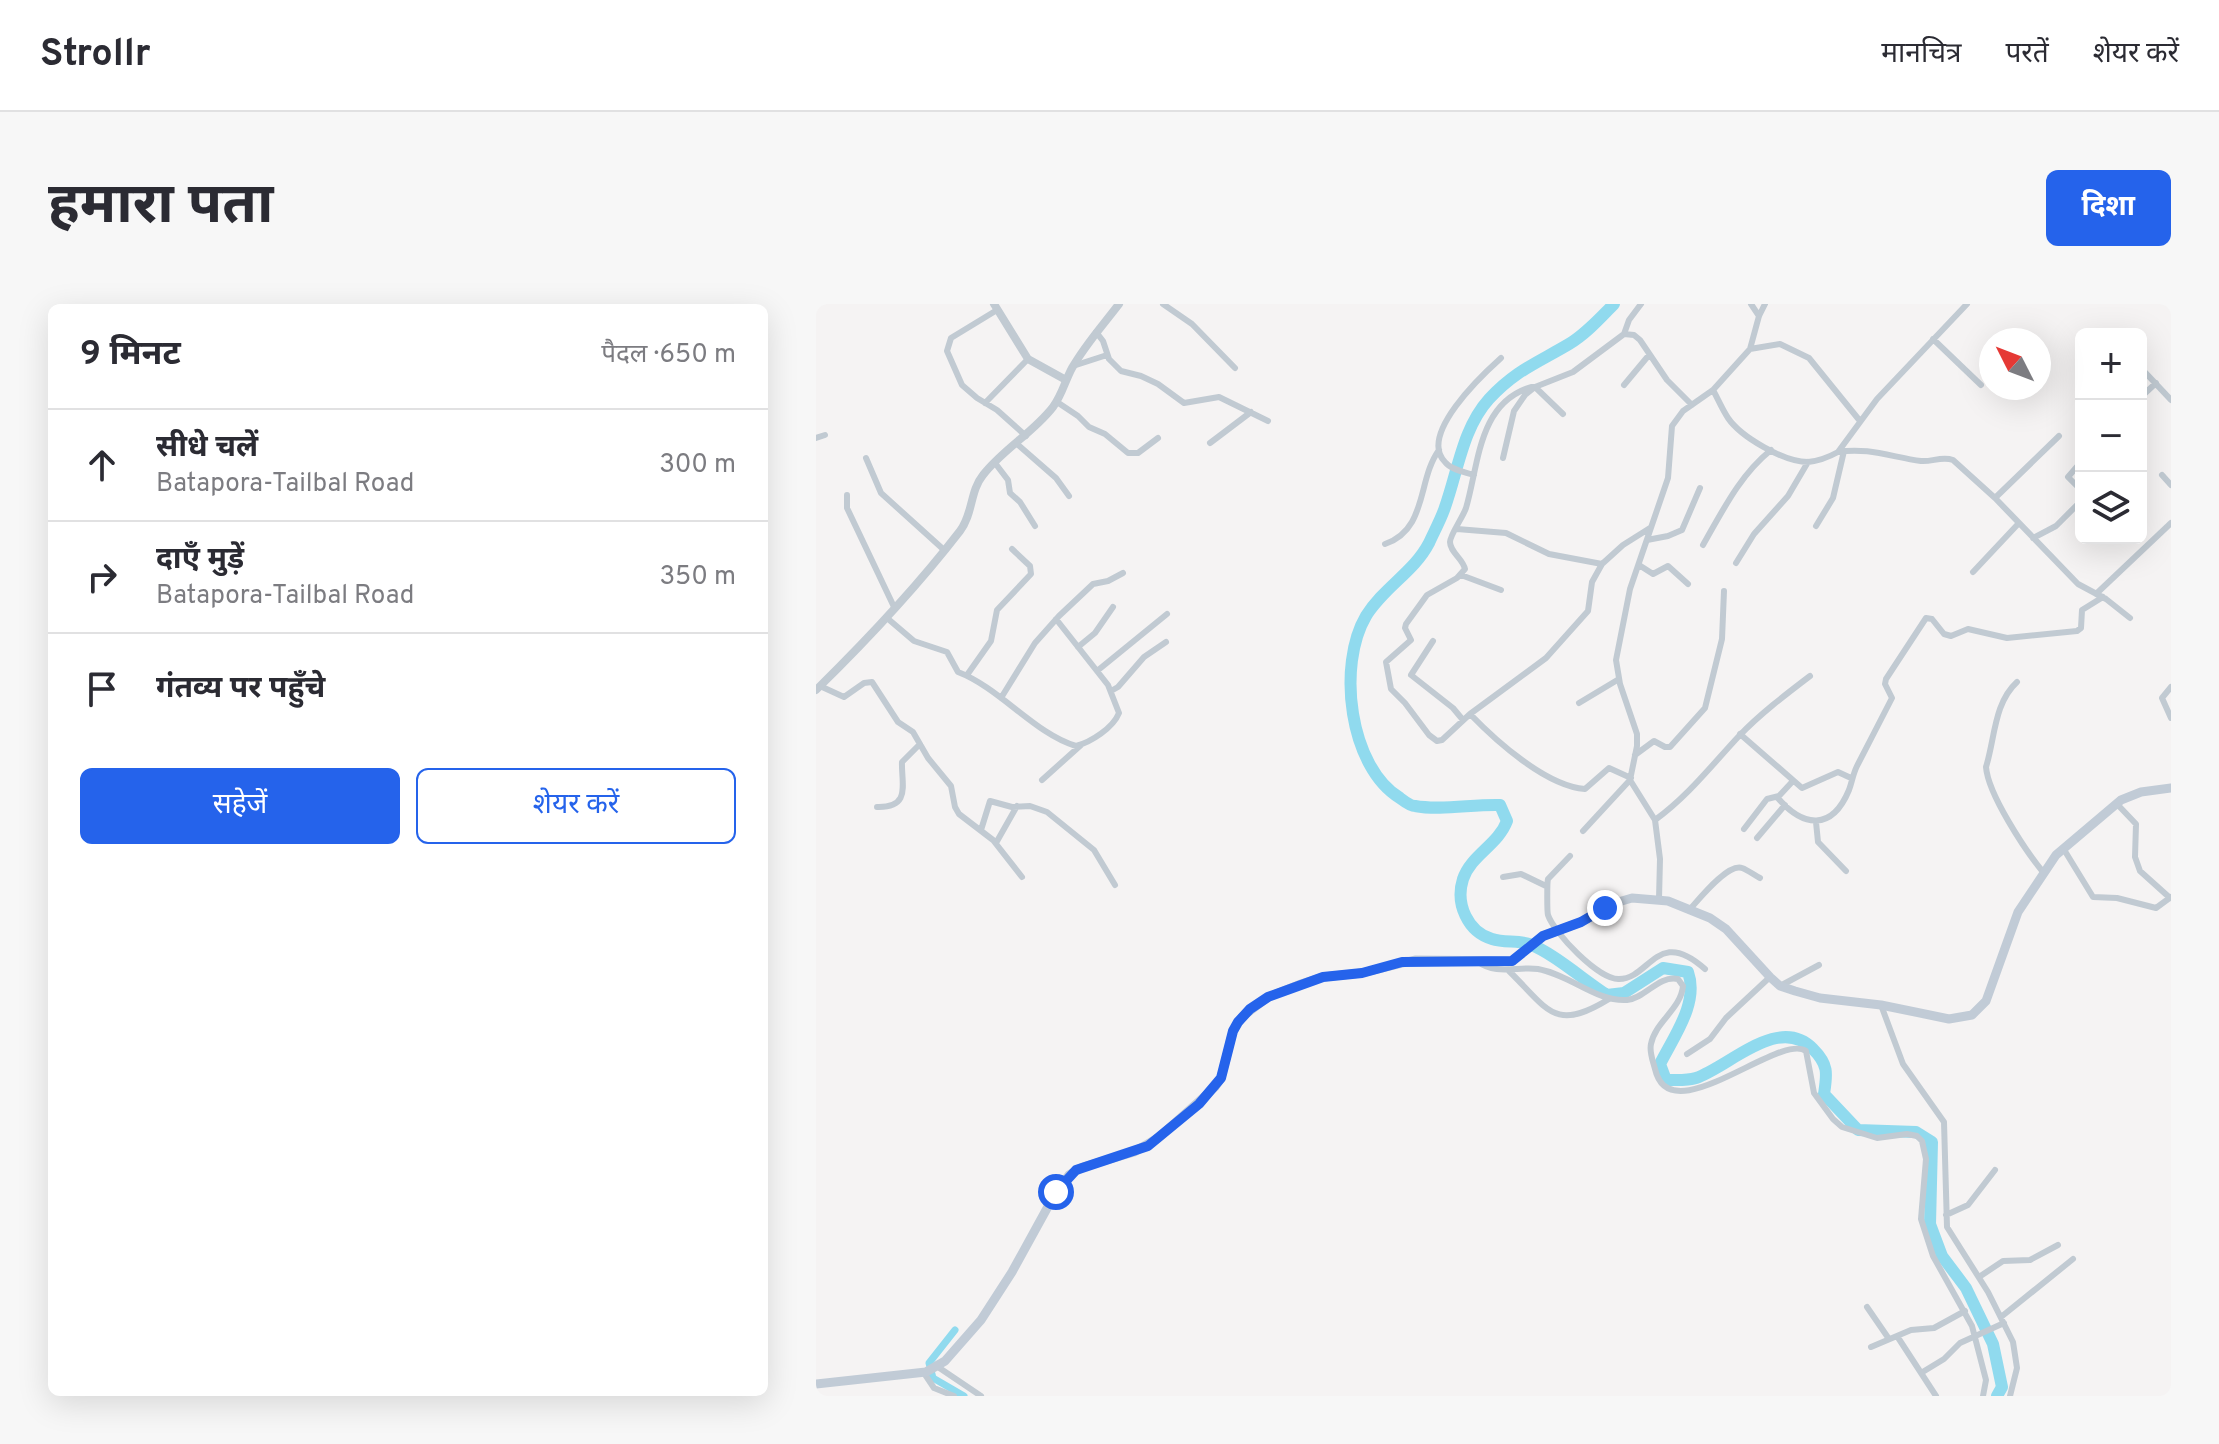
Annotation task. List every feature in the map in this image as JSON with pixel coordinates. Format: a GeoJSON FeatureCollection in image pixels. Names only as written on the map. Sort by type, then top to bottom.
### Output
{"type":"FeatureCollection","features":[{"type":"Feature","properties":{"kind":"main road"},"geometry":{"type":"LineString","coordinates":[[816,1384],[930,1370],[969,1334],[994,1302],[1061,1184],[1076,1170],[1148,1146],[1199,1104],[1221,1078],[1233,1031],[1250,1009],[1268,997],[1323,977],[1362,973],[1415,960],[1512,961],[1543,936],[1581,922],[1622,900],[1659,899],[1691,908],[1726,929],[1780,986],[1820,998],[1881,1005],[1949,1019],[1965,1018],[1977,1012],[1990,994],[2018,912],[2043,872],[2063,848],[2117,804],[2141,792],[2171,788]]}},
{"type":"Feature","properties":{"kind":"street"},"geometry":{"type":"LineString","coordinates":[[1022,877],[996,843],[957,811],[951,786],[913,732],[898,722],[872,682],[867,681],[844,697],[818,688],[887,618],[965,524],[977,483],[1057,402],[1073,366],[1096,332],[1119,304],[1127,304]]}},
{"type":"Feature","properties":{"kind":"street"},"geometry":{"type":"LineString","coordinates":[[1163,304],[1192,324],[1235,368]]}},
{"type":"Feature","properties":{"kind":"street"},"geometry":{"type":"LineString","coordinates":[[1641,304],[1629,320],[1624,334],[1573,372],[1520,391],[1497,410],[1485,432],[1466,508],[1450,539],[1450,545],[1465,566],[1461,575],[1424,598],[1405,626],[1411,640],[1386,662],[1391,689],[1429,735],[1437,741],[1442,740],[1470,714],[1546,658],[1589,609],[1592,582],[1602,564],[1623,545],[1650,528]]}},
{"type":"Feature","properties":{"kind":"street"},"geometry":{"type":"LineString","coordinates":[[1751,304],[1759,316]]}},
{"type":"Feature","properties":{"kind":"street"},"geometry":{"type":"LineString","coordinates":[[1583,831],[1630,779],[1637,734],[1619,679],[1617,647],[1630,589],[1668,478],[1672,426],[1679,414],[1713,390],[1750,349],[1765,304]]}},
{"type":"Feature","properties":{"kind":"street"},"geometry":{"type":"LineString","coordinates":[[1951,304],[1958,313]]}},
{"type":"Feature","properties":{"kind":"street"},"geometry":{"type":"LineString","coordinates":[[1816,526],[1833,498],[1841,452],[1860,421],[1967,304]]}},
{"type":"Feature","properties":{"kind":"street"},"geometry":{"type":"LineString","coordinates":[[1026,436],[997,410],[969,392],[958,378],[947,346],[951,338],[995,307],[1028,359],[1066,380]]}},
{"type":"Feature","properties":{"kind":"street"},"geometry":{"type":"LineString","coordinates":[[1096,332],[1103,341],[1107,355],[1121,371],[1150,380],[1184,403],[1219,397],[1268,421]]}},
{"type":"Feature","properties":{"kind":"street"},"geometry":{"type":"LineString","coordinates":[[1624,334],[1634,335],[1667,380],[1692,405]]}},
{"type":"Feature","properties":{"kind":"street"},"geometry":{"type":"LineString","coordinates":[[1933,339],[1979,383]]}},
{"type":"Feature","properties":{"kind":"street"},"geometry":{"type":"LineString","coordinates":[[1750,349],[1780,344],[1809,358],[1860,421]]}},
{"type":"Feature","properties":{"kind":"street"},"geometry":{"type":"LineString","coordinates":[[1073,366],[1107,355]]}},
{"type":"Feature","properties":{"kind":"street"},"geometry":{"type":"LineString","coordinates":[[1624,385],[1649,355]]}},
{"type":"Feature","properties":{"kind":"street"},"geometry":{"type":"LineString","coordinates":[[1385,544],[1404,532],[1417,516],[1431,463],[1454,408],[1501,358]]}},
{"type":"Feature","properties":{"kind":"street"},"geometry":{"type":"LineString","coordinates":[[985,403],[1028,359]]}},
{"type":"Feature","properties":{"kind":"street"},"geometry":{"type":"LineString","coordinates":[[2147,374],[2171,400]]}},
{"type":"Feature","properties":{"kind":"street"},"geometry":{"type":"LineString","coordinates":[[2147,391],[2156,383]]}},
{"type":"Feature","properties":{"kind":"street"},"geometry":{"type":"LineString","coordinates":[[1535,387],[1563,414]]}},
{"type":"Feature","properties":{"kind":"street"},"geometry":{"type":"LineString","coordinates":[[1503,458],[1514,411],[1535,387]]}},
{"type":"Feature","properties":{"kind":"street"},"geometry":{"type":"LineString","coordinates":[[1713,390],[1733,423],[1747,436],[1789,458],[1808,462],[1858,449],[1923,461],[1948,458],[1995,498],[2078,584],[2130,618]]}},
{"type":"Feature","properties":{"kind":"street"},"geometry":{"type":"LineString","coordinates":[[1057,402],[1131,454],[1158,438]]}},
{"type":"Feature","properties":{"kind":"street"},"geometry":{"type":"LineString","coordinates":[[1210,443],[1251,412]]}},
{"type":"Feature","properties":{"kind":"street"},"geometry":{"type":"LineString","coordinates":[[816,438],[825,435]]}},
{"type":"Feature","properties":{"kind":"street"},"geometry":{"type":"LineString","coordinates":[[1995,498],[2059,436]]}},
{"type":"Feature","properties":{"kind":"street"},"geometry":{"type":"LineString","coordinates":[[1017,444],[1056,478],[1069,496]]}},
{"type":"Feature","properties":{"kind":"street"},"geometry":{"type":"LineString","coordinates":[[1439,450],[1443,461],[1450,467],[1474,475]]}},
{"type":"Feature","properties":{"kind":"street"},"geometry":{"type":"LineString","coordinates":[[1703,545],[1748,471],[1771,450]]}},
{"type":"Feature","properties":{"kind":"street"},"geometry":{"type":"LineString","coordinates":[[866,458],[881,493],[943,549]]}},
{"type":"Feature","properties":{"kind":"street"},"geometry":{"type":"LineString","coordinates":[[1736,563],[1754,534],[1788,496],[1808,462]]}},
{"type":"Feature","properties":{"kind":"street"},"geometry":{"type":"LineString","coordinates":[[995,463],[1008,480],[1010,493],[1020,502],[1035,526]]}},
{"type":"Feature","properties":{"kind":"street"},"geometry":{"type":"LineString","coordinates":[[2075,469],[2068,477],[2075,484]]}},
{"type":"Feature","properties":{"kind":"street"},"geometry":{"type":"LineString","coordinates":[[2162,475],[2171,485]]}},
{"type":"Feature","properties":{"kind":"street"},"geometry":{"type":"LineString","coordinates":[[1647,540],[1682,530],[1700,488]]}},
{"type":"Feature","properties":{"kind":"street"},"geometry":{"type":"LineString","coordinates":[[847,495],[847,508],[895,609]]}},
{"type":"Feature","properties":{"kind":"street"},"geometry":{"type":"LineString","coordinates":[[2033,538],[2056,526],[2075,507]]}},
{"type":"Feature","properties":{"kind":"street"},"geometry":{"type":"LineString","coordinates":[[1973,572],[2019,523]]}},
{"type":"Feature","properties":{"kind":"street"},"geometry":{"type":"LineString","coordinates":[[1777,797],[1804,819],[1816,822],[1833,815],[1849,790],[1851,778],[1892,698],[1885,684],[1886,679],[1926,618],[1932,619],[1944,634],[1951,636],[1968,629],[2007,638],[2077,631],[2081,628],[2082,610],[2100,596],[2171,523]]}},
{"type":"Feature","properties":{"kind":"street"},"geometry":{"type":"LineString","coordinates":[[1457,529],[1506,533],[1549,554],[1602,564]]}},
{"type":"Feature","properties":{"kind":"street"},"geometry":{"type":"LineString","coordinates":[[967,675],[991,641],[997,610],[1031,574],[1030,566],[1012,549]]}},
{"type":"Feature","properties":{"kind":"street"},"geometry":{"type":"LineString","coordinates":[[1639,565],[1653,574],[1668,566],[1688,584]]}},
{"type":"Feature","properties":{"kind":"street"},"geometry":{"type":"LineString","coordinates":[[1001,698],[1035,643],[1056,619],[1093,584],[1123,573]]}},
{"type":"Feature","properties":{"kind":"street"},"geometry":{"type":"LineString","coordinates":[[1461,575],[1501,590]]}},
{"type":"Feature","properties":{"kind":"street"},"geometry":{"type":"LineString","coordinates":[[1635,755],[1654,741],[1670,747],[1704,711],[1722,639],[1724,591]]}},
{"type":"Feature","properties":{"kind":"street"},"geometry":{"type":"LineString","coordinates":[[1078,647],[1091,638],[1113,607]]}},
{"type":"Feature","properties":{"kind":"street"},"geometry":{"type":"LineString","coordinates":[[1097,671],[1167,614]]}},
{"type":"Feature","properties":{"kind":"street"},"geometry":{"type":"LineString","coordinates":[[887,618],[914,641],[947,652],[955,669],[977,679],[1068,743],[1082,744]]}},
{"type":"Feature","properties":{"kind":"street"},"geometry":{"type":"LineString","coordinates":[[1042,780],[1118,717],[1111,691],[1056,619]]}},
{"type":"Feature","properties":{"kind":"street"},"geometry":{"type":"LineString","coordinates":[[1433,641],[1411,675],[1453,708],[1463,720]]}},
{"type":"Feature","properties":{"kind":"street"},"geometry":{"type":"LineString","coordinates":[[1111,691],[1144,657],[1166,642]]}},
{"type":"Feature","properties":{"kind":"street"},"geometry":{"type":"LineString","coordinates":[[1655,820],[1686,797],[1740,734],[1770,706],[1810,676]]}},
{"type":"Feature","properties":{"kind":"street"},"geometry":{"type":"LineString","coordinates":[[1579,703],[1619,679]]}},
{"type":"Feature","properties":{"kind":"street"},"geometry":{"type":"LineString","coordinates":[[2017,682],[2000,706],[1986,767],[1987,777],[1996,800],[2043,872]]}},
{"type":"Feature","properties":{"kind":"street"},"geometry":{"type":"LineString","coordinates":[[2171,687],[2162,698],[2171,718]]}},
{"type":"Feature","properties":{"kind":"street"},"geometry":{"type":"LineString","coordinates":[[1470,714],[1496,740],[1555,779],[1585,789],[1609,768],[1630,779],[1655,820],[1660,859],[1659,899]]}},
{"type":"Feature","properties":{"kind":"street"},"geometry":{"type":"LineString","coordinates":[[1740,734],[1792,782],[1804,788],[1838,772],[1851,778]]}},
{"type":"Feature","properties":{"kind":"street"},"geometry":{"type":"LineString","coordinates":[[877,807],[890,806],[903,794],[902,762],[920,744]]}},
{"type":"Feature","properties":{"kind":"street"},"geometry":{"type":"LineString","coordinates":[[1744,829],[1767,799],[1777,797],[1792,782]]}},
{"type":"Feature","properties":{"kind":"street"},"geometry":{"type":"LineString","coordinates":[[981,830],[990,801],[1043,809],[1094,850],[1115,885]]}},
{"type":"Feature","properties":{"kind":"street"},"geometry":{"type":"LineString","coordinates":[[2063,848],[2093,897],[2117,898],[2150,908],[2160,906],[2170,897],[2140,871],[2135,857],[2136,824],[2117,804]]}},
{"type":"Feature","properties":{"kind":"street"},"geometry":{"type":"LineString","coordinates":[[1757,838],[1785,805]]}},
{"type":"Feature","properties":{"kind":"street"},"geometry":{"type":"LineString","coordinates":[[996,843],[1017,806]]}},
{"type":"Feature","properties":{"kind":"street"},"geometry":{"type":"LineString","coordinates":[[1816,822],[1818,842],[1846,871]]}},
{"type":"Feature","properties":{"kind":"street"},"geometry":{"type":"LineString","coordinates":[[1570,856],[1550,875],[1546,886],[1549,895],[1547,913],[1557,931],[1593,967],[1612,978],[1625,978],[1652,958],[1670,953],[1688,957],[1705,969]]}},
{"type":"Feature","properties":{"kind":"street"},"geometry":{"type":"LineString","coordinates":[[1691,908],[1711,886],[1735,867],[1741,867],[1760,878]]}},
{"type":"Feature","properties":{"kind":"street"},"geometry":{"type":"LineString","coordinates":[[1503,877],[1521,874],[1546,886]]}},
{"type":"Feature","properties":{"kind":"street"},"geometry":{"type":"LineString","coordinates":[[1476,960],[1487,968],[1509,971],[1535,969],[1563,975],[1609,999]]}},
{"type":"Feature","properties":{"kind":"street"},"geometry":{"type":"LineString","coordinates":[[1780,986],[1819,965]]}},
{"type":"Feature","properties":{"kind":"street"},"geometry":{"type":"LineString","coordinates":[[1509,971],[1540,1005],[1567,1016],[1583,1014],[1609,999],[1635,998],[1669,978],[1682,982],[1681,997],[1654,1035],[1651,1045],[1656,1075],[1662,1084],[1680,1090],[1711,1084],[1783,1050],[1799,1047],[1806,1051],[1814,1093],[1842,1127],[1877,1138],[1907,1134],[1917,1136],[1922,1141],[1926,1159],[1921,1204],[1924,1232],[1937,1266],[1978,1336],[1986,1380],[1983,1396]]}},
{"type":"Feature","properties":{"kind":"street"},"geometry":{"type":"LineString","coordinates":[[1687,1054],[1710,1039],[1726,1018],[1770,977]]}},
{"type":"Feature","properties":{"kind":"street"},"geometry":{"type":"LineString","coordinates":[[1881,1005],[1903,1064],[1944,1122],[1946,1215],[1951,1236],[2003,1320],[2016,1354],[2016,1379],[2010,1396]]}},
{"type":"Feature","properties":{"kind":"street"},"geometry":{"type":"LineString","coordinates":[[1946,1215],[1968,1205],[1995,1170]]}},
{"type":"Feature","properties":{"kind":"street"},"geometry":{"type":"LineString","coordinates":[[1979,1277],[2003,1261],[2030,1260],[2058,1245]]}},
{"type":"Feature","properties":{"kind":"street"},"geometry":{"type":"LineString","coordinates":[[1921,1373],[1944,1359],[1955,1346],[1997,1327],[2073,1259]]}},
{"type":"Feature","properties":{"kind":"street"},"geometry":{"type":"LineString","coordinates":[[1867,1307],[1889,1339]]}},
{"type":"Feature","properties":{"kind":"street"},"geometry":{"type":"LineString","coordinates":[[1871,1347],[1914,1329],[1934,1328],[1965,1311]]}},
{"type":"Feature","properties":{"kind":"street"},"geometry":{"type":"LineString","coordinates":[[1897,1336],[1936,1396]]}},
{"type":"Feature","properties":{"kind":"street"},"geometry":{"type":"LineString","coordinates":[[930,1370],[934,1388],[954,1396]]}},
{"type":"Feature","properties":{"kind":"street"},"geometry":{"type":"LineString","coordinates":[[930,1370],[981,1396]]}},
{"type":"Feature","properties":{"kind":"waterway"},"geometry":{"type":"LineString","coordinates":[[1614,304],[1575,340],[1508,381],[1480,411],[1467,437],[1444,510],[1429,543],[1415,563],[1373,606],[1357,637],[1351,687],[1359,740],[1369,763],[1383,783],[1413,806],[1500,805],[1507,821],[1467,871],[1461,888],[1462,907],[1476,930],[1497,940],[1525,943],[1538,948],[1607,995],[1624,993],[1663,968],[1688,972],[1691,984],[1688,1007],[1660,1064],[1666,1080],[1696,1078],[1770,1040],[1785,1037],[1800,1040],[1813,1049],[1824,1065],[1824,1094],[1858,1130],[1916,1132],[1932,1142],[1930,1224],[1942,1256],[1966,1288],[1993,1344],[2002,1387],[1997,1396]]}},
{"type":"Feature","properties":{"kind":"waterway"},"geometry":{"type":"LineString","coordinates":[[955,1330],[929,1363],[933,1378],[964,1396]]}},
{"type":"Feature","properties":{"kind":"route"},"geometry":{"type":"LineString","coordinates":[[1056,1192],[1076,1170],[1148,1146],[1199,1104],[1221,1078],[1238,1022],[1268,997],[1323,977],[1362,973],[1415,960],[1512,961],[1543,936],[1581,922],[1605,908]]}}]}
